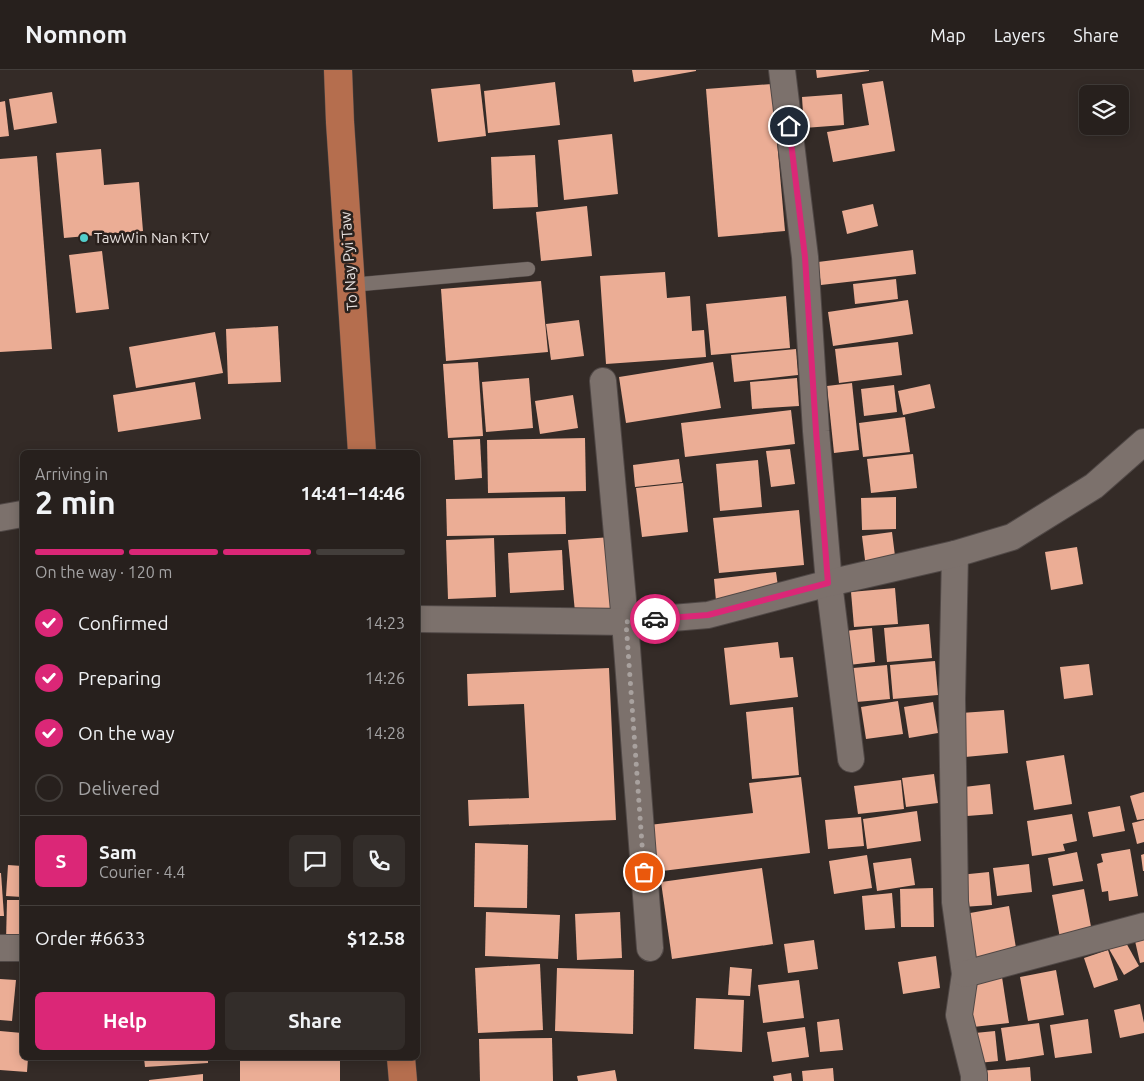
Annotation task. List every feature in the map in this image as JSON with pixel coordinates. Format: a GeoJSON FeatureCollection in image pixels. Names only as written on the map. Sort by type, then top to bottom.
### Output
{"type":"FeatureCollection","features":[{"type":"Feature","properties":{"kind":"main road","name":"To Nay Pyi Taw"},"geometry":{"type":"LineString","coordinates":[[338,70],[362,450]]}},
{"type":"Feature","properties":{"kind":"main road"},"geometry":{"type":"LineString","coordinates":[[401,1060],[403,1081]]}},
{"type":"Feature","properties":{"kind":"street"},"geometry":{"type":"LineString","coordinates":[[782,70],[805,257],[828,583],[851,759]]}},
{"type":"Feature","properties":{"kind":"street"},"geometry":{"type":"LineString","coordinates":[[603,381],[626,622],[650,948]]}},
{"type":"Feature","properties":{"kind":"street"},"geometry":{"type":"LineString","coordinates":[[420,619],[626,622],[708,615],[828,583],[955,554],[1012,537],[1094,486],[1144,442]]}},
{"type":"Feature","properties":{"kind":"street"},"geometry":{"type":"LineString","coordinates":[[0,518],[20,514]]}},
{"type":"Feature","properties":{"kind":"street"},"geometry":{"type":"LineString","coordinates":[[955,554],[952,699],[955,902],[965,974],[959,1015],[974,1081]]}},
{"type":"Feature","properties":{"kind":"street"},"geometry":{"type":"LineString","coordinates":[[965,974],[1144,926]]}},
{"type":"Feature","properties":{"kind":"street"},"geometry":{"type":"LineString","coordinates":[[0,948],[20,948]]}},
{"type":"Feature","properties":{"kind":"lane"},"geometry":{"type":"LineString","coordinates":[[351,285],[528,269]]}},
{"type":"Feature","properties":{"kind":"building"},"geometry":{"type":"Polygon","coordinates":[[[632,70],[696,70],[696,71],[634,82],[632,70]]]}},
{"type":"Feature","properties":{"kind":"building"},"geometry":{"type":"Polygon","coordinates":[[[816,70],[869,70],[869,71],[817,78],[816,70]]]}},
{"type":"Feature","properties":{"kind":"building"},"geometry":{"type":"Polygon","coordinates":[[[883,81],[895,151],[833,162],[827,132],[869,125],[862,84],[883,81]]]}},
{"type":"Feature","properties":{"kind":"building"},"geometry":{"type":"Polygon","coordinates":[[[555,82],[560,125],[488,133],[484,91],[555,82]]]}},
{"type":"Feature","properties":{"kind":"building"},"geometry":{"type":"Polygon","coordinates":[[[480,84],[486,136],[438,142],[431,89],[480,84]]]}},
{"type":"Feature","properties":{"kind":"building"},"geometry":{"type":"Polygon","coordinates":[[[772,84],[785,231],[718,237],[706,89],[772,84]]]}},
{"type":"Feature","properties":{"kind":"building"},"geometry":{"type":"Polygon","coordinates":[[[52,92],[57,123],[14,130],[9,99],[52,92]]]}},
{"type":"Feature","properties":{"kind":"building"},"geometry":{"type":"Polygon","coordinates":[[[842,94],[844,125],[804,128],[802,97],[842,94]]]}},
{"type":"Feature","properties":{"kind":"building"},"geometry":{"type":"Polygon","coordinates":[[[5,101],[9,136],[0,137],[0,102],[5,101]]]}},
{"type":"Feature","properties":{"kind":"building"},"geometry":{"type":"Polygon","coordinates":[[[612,134],[618,194],[564,200],[558,140],[612,134]]]}},
{"type":"Feature","properties":{"kind":"building"},"geometry":{"type":"Polygon","coordinates":[[[101,149],[104,185],[139,182],[143,231],[64,238],[56,153],[101,149]]]}},
{"type":"Feature","properties":{"kind":"building"},"geometry":{"type":"Polygon","coordinates":[[[535,155],[538,207],[493,209],[491,157],[535,155]]]}},
{"type":"Feature","properties":{"kind":"building"},"geometry":{"type":"Polygon","coordinates":[[[37,156],[52,349],[0,352],[0,159],[37,156]]]}},
{"type":"Feature","properties":{"kind":"building"},"geometry":{"type":"Polygon","coordinates":[[[873,204],[878,226],[847,234],[842,211],[873,204]]]}},
{"type":"Feature","properties":{"kind":"building"},"geometry":{"type":"Polygon","coordinates":[[[587,206],[592,256],[541,261],[536,212],[587,206]]]}},
{"type":"Feature","properties":{"kind":"building"},"geometry":{"type":"Polygon","coordinates":[[[913,250],[916,274],[821,285],[818,262],[913,250]]]}},
{"type":"Feature","properties":{"kind":"building"},"geometry":{"type":"Polygon","coordinates":[[[102,251],[109,309],[76,313],[69,255],[102,251]]]}},
{"type":"Feature","properties":{"kind":"building"},"geometry":{"type":"Polygon","coordinates":[[[665,272],[667,298],[690,296],[692,331],[704,330],[706,357],[606,364],[600,276],[665,272]]]}},
{"type":"Feature","properties":{"kind":"building"},"geometry":{"type":"Polygon","coordinates":[[[896,279],[898,299],[855,304],[853,284],[896,279]]]}},
{"type":"Feature","properties":{"kind":"building"},"geometry":{"type":"Polygon","coordinates":[[[541,281],[548,352],[446,361],[441,289],[541,281]]]}},
{"type":"Feature","properties":{"kind":"building"},"geometry":{"type":"Polygon","coordinates":[[[786,296],[790,348],[711,355],[706,304],[786,296]]]}},
{"type":"Feature","properties":{"kind":"building"},"geometry":{"type":"Polygon","coordinates":[[[908,300],[913,334],[833,346],[828,312],[908,300]]]}},
{"type":"Feature","properties":{"kind":"building"},"geometry":{"type":"Polygon","coordinates":[[[579,320],[584,356],[551,360],[546,324],[579,320]]]}},
{"type":"Feature","properties":{"kind":"building"},"geometry":{"type":"Polygon","coordinates":[[[278,326],[281,382],[228,384],[226,329],[278,326]]]}},
{"type":"Feature","properties":{"kind":"building"},"geometry":{"type":"Polygon","coordinates":[[[215,332],[223,373],[136,388],[129,347],[215,332]]]}},
{"type":"Feature","properties":{"kind":"building"},"geometry":{"type":"Polygon","coordinates":[[[898,342],[902,375],[839,383],[835,349],[898,342]]]}},
{"type":"Feature","properties":{"kind":"building"},"geometry":{"type":"Polygon","coordinates":[[[796,349],[798,375],[734,382],[731,355],[796,349]]]}},
{"type":"Feature","properties":{"kind":"building"},"geometry":{"type":"Polygon","coordinates":[[[478,362],[483,436],[448,438],[443,364],[478,362]]]}},
{"type":"Feature","properties":{"kind":"building"},"geometry":{"type":"Polygon","coordinates":[[[713,362],[721,408],[626,423],[619,377],[713,362]]]}},
{"type":"Feature","properties":{"kind":"building"},"geometry":{"type":"Polygon","coordinates":[[[529,378],[533,428],[486,432],[482,382],[529,378]]]}},
{"type":"Feature","properties":{"kind":"building"},"geometry":{"type":"Polygon","coordinates":[[[797,378],[799,406],[752,409],[750,382],[797,378]]]}},
{"type":"Feature","properties":{"kind":"building"},"geometry":{"type":"Polygon","coordinates":[[[195,382],[201,419],[118,432],[113,395],[195,382]]]}},
{"type":"Feature","properties":{"kind":"building"},"geometry":{"type":"Polygon","coordinates":[[[852,383],[859,450],[834,453],[827,386],[852,383]]]}},
{"type":"Feature","properties":{"kind":"building"},"geometry":{"type":"Polygon","coordinates":[[[930,384],[935,408],[903,415],[898,391],[930,384]]]}},
{"type":"Feature","properties":{"kind":"building"},"geometry":{"type":"Polygon","coordinates":[[[894,385],[897,412],[864,416],[861,389],[894,385]]]}},
{"type":"Feature","properties":{"kind":"building"},"geometry":{"type":"Polygon","coordinates":[[[573,395],[578,428],[540,434],[535,401],[573,395]]]}},
{"type":"Feature","properties":{"kind":"building"},"geometry":{"type":"Polygon","coordinates":[[[791,410],[795,444],[685,457],[681,423],[791,410]]]}},
{"type":"Feature","properties":{"kind":"building"},"geometry":{"type":"Polygon","coordinates":[[[905,417],[910,452],[863,457],[859,423],[905,417]]]}},
{"type":"Feature","properties":{"kind":"building"},"geometry":{"type":"Polygon","coordinates":[[[585,438],[586,491],[488,493],[487,440],[585,438]]]}},
{"type":"Feature","properties":{"kind":"building"},"geometry":{"type":"Polygon","coordinates":[[[480,439],[482,478],[455,480],[453,440],[480,439]]]}},
{"type":"Feature","properties":{"kind":"building"},"geometry":{"type":"Polygon","coordinates":[[[790,449],[795,484],[771,487],[766,451],[790,449]]]}},
{"type":"Feature","properties":{"kind":"building"},"geometry":{"type":"Polygon","coordinates":[[[913,454],[917,488],[871,493],[867,459],[913,454]]]}},
{"type":"Feature","properties":{"kind":"building"},"geometry":{"type":"Polygon","coordinates":[[[679,459],[682,482],[635,487],[633,465],[679,459]]]}},
{"type":"Feature","properties":{"kind":"building"},"geometry":{"type":"Polygon","coordinates":[[[758,460],[762,507],[720,511],[716,464],[758,460]]]}},
{"type":"Feature","properties":{"kind":"building"},"geometry":{"type":"Polygon","coordinates":[[[683,483],[688,532],[642,537],[636,488],[683,483]]]}},
{"type":"Feature","properties":{"kind":"building"},"geometry":{"type":"Polygon","coordinates":[[[565,497],[566,534],[447,536],[446,499],[565,497]]]}},
{"type":"Feature","properties":{"kind":"building"},"geometry":{"type":"Polygon","coordinates":[[[896,497],[896,529],[862,530],[861,498],[896,497]]]}},
{"type":"Feature","properties":{"kind":"building"},"geometry":{"type":"Polygon","coordinates":[[[799,510],[804,565],[719,573],[713,518],[799,510]]]}},
{"type":"Feature","properties":{"kind":"building"},"geometry":{"type":"Polygon","coordinates":[[[892,532],[896,564],[866,568],[862,536],[892,532]]]}},
{"type":"Feature","properties":{"kind":"building"},"geometry":{"type":"Polygon","coordinates":[[[612,537],[618,608],[575,612],[568,540],[612,537]]]}},
{"type":"Feature","properties":{"kind":"building"},"geometry":{"type":"Polygon","coordinates":[[[494,538],[496,597],[448,599],[446,540],[494,538]]]}},
{"type":"Feature","properties":{"kind":"building"},"geometry":{"type":"Polygon","coordinates":[[[1077,547],[1083,584],[1051,590],[1045,552],[1077,547]]]}},
{"type":"Feature","properties":{"kind":"building"},"geometry":{"type":"Polygon","coordinates":[[[562,550],[564,590],[510,593],[508,553],[562,550]]]}},
{"type":"Feature","properties":{"kind":"building"},"geometry":{"type":"Polygon","coordinates":[[[776,572],[779,594],[716,601],[714,579],[776,572]]]}},
{"type":"Feature","properties":{"kind":"building"},"geometry":{"type":"Polygon","coordinates":[[[895,588],[898,624],[854,627],[851,592],[895,588]]]}},
{"type":"Feature","properties":{"kind":"building"},"geometry":{"type":"Polygon","coordinates":[[[929,624],[932,658],[887,662],[884,628],[929,624]]]}},
{"type":"Feature","properties":{"kind":"building"},"geometry":{"type":"Polygon","coordinates":[[[872,628],[875,662],[840,666],[837,632],[872,628]]]}},
{"type":"Feature","properties":{"kind":"building"},"geometry":{"type":"Polygon","coordinates":[[[778,642],[780,658],[793,657],[798,697],[730,705],[724,648],[778,642]]]}},
{"type":"Feature","properties":{"kind":"building"},"geometry":{"type":"Polygon","coordinates":[[[935,661],[938,695],[893,699],[890,665],[935,661]]]}},
{"type":"Feature","properties":{"kind":"building"},"geometry":{"type":"Polygon","coordinates":[[[1089,664],[1093,695],[1064,699],[1060,667],[1089,664]]]}},
{"type":"Feature","properties":{"kind":"building"},"geometry":{"type":"Polygon","coordinates":[[[887,665],[890,699],[845,703],[842,669],[887,665]]]}},
{"type":"Feature","properties":{"kind":"building"},"geometry":{"type":"Polygon","coordinates":[[[609,668],[616,820],[469,826],[468,800],[529,798],[524,704],[468,706],[467,674],[609,668]]]}},
{"type":"Feature","properties":{"kind":"building"},"geometry":{"type":"Polygon","coordinates":[[[898,701],[903,734],[866,739],[861,707],[898,701]]]}},
{"type":"Feature","properties":{"kind":"building"},"geometry":{"type":"Polygon","coordinates":[[[933,702],[938,733],[909,738],[904,707],[933,702]]]}},
{"type":"Feature","properties":{"kind":"building"},"geometry":{"type":"Polygon","coordinates":[[[793,707],[799,775],[752,779],[746,712],[793,707]]]}},
{"type":"Feature","properties":{"kind":"building"},"geometry":{"type":"Polygon","coordinates":[[[1004,710],[1008,753],[965,757],[961,713],[1004,710]]]}},
{"type":"Feature","properties":{"kind":"building"},"geometry":{"type":"Polygon","coordinates":[[[1064,755],[1072,804],[1034,810],[1026,761],[1064,755]]]}},
{"type":"Feature","properties":{"kind":"building"},"geometry":{"type":"Polygon","coordinates":[[[934,774],[938,803],[906,807],[902,778],[934,774]]]}},
{"type":"Feature","properties":{"kind":"building"},"geometry":{"type":"Polygon","coordinates":[[[801,777],[810,853],[654,872],[649,825],[753,813],[749,783],[801,777]]]}},
{"type":"Feature","properties":{"kind":"building"},"geometry":{"type":"Polygon","coordinates":[[[901,780],[904,809],[858,814],[854,786],[901,780]]]}},
{"type":"Feature","properties":{"kind":"building"},"geometry":{"type":"Polygon","coordinates":[[[990,784],[993,814],[967,816],[964,787],[990,784]]]}},
{"type":"Feature","properties":{"kind":"building"},"geometry":{"type":"Polygon","coordinates":[[[1144,792],[1144,819],[1137,820],[1130,796],[1144,792]]]}},
{"type":"Feature","properties":{"kind":"building"},"geometry":{"type":"Polygon","coordinates":[[[1120,806],[1125,831],[1093,837],[1088,812],[1120,806]]]}},
{"type":"Feature","properties":{"kind":"building"},"geometry":{"type":"Polygon","coordinates":[[[917,811],[921,841],[867,849],[863,819],[917,811]]]}},
{"type":"Feature","properties":{"kind":"building"},"geometry":{"type":"Polygon","coordinates":[[[1072,814],[1077,841],[1063,844],[1065,851],[1032,856],[1027,821],[1072,814]]]}},
{"type":"Feature","properties":{"kind":"building"},"geometry":{"type":"Polygon","coordinates":[[[861,817],[864,846],[828,849],[825,820],[861,817]]]}},
{"type":"Feature","properties":{"kind":"building"},"geometry":{"type":"Polygon","coordinates":[[[1144,820],[1144,842],[1137,844],[1132,823],[1144,820]]]}},
{"type":"Feature","properties":{"kind":"building"},"geometry":{"type":"Polygon","coordinates":[[[475,843],[528,845],[527,908],[474,907],[475,843]]]}},
{"type":"Feature","properties":{"kind":"building"},"geometry":{"type":"Polygon","coordinates":[[[1130,849],[1138,896],[1109,901],[1108,891],[1102,892],[1097,864],[1103,862],[1101,854],[1130,849]]]}},
{"type":"Feature","properties":{"kind":"building"},"geometry":{"type":"Polygon","coordinates":[[[1077,852],[1083,881],[1053,886],[1048,858],[1077,852]]]}},
{"type":"Feature","properties":{"kind":"building"},"geometry":{"type":"Polygon","coordinates":[[[1144,854],[1144,871],[1143,871],[1141,855],[1144,854]]]}},
{"type":"Feature","properties":{"kind":"building"},"geometry":{"type":"Polygon","coordinates":[[[867,855],[872,888],[834,894],[829,861],[867,855]]]}},
{"type":"Feature","properties":{"kind":"building"},"geometry":{"type":"Polygon","coordinates":[[[911,858],[915,885],[877,891],[873,863],[911,858]]]}},
{"type":"Feature","properties":{"kind":"building"},"geometry":{"type":"Polygon","coordinates":[[[1029,864],[1032,892],[997,896],[993,868],[1029,864]]]}},
{"type":"Feature","properties":{"kind":"building"},"geometry":{"type":"Polygon","coordinates":[[[8,865],[20,866],[20,897],[6,896],[8,865]]]}},
{"type":"Feature","properties":{"kind":"building"},"geometry":{"type":"Polygon","coordinates":[[[762,868],[773,944],[672,959],[661,882],[762,868]]]}},
{"type":"Feature","properties":{"kind":"building"},"geometry":{"type":"Polygon","coordinates":[[[989,872],[992,905],[962,907],[959,875],[989,872]]]}},
{"type":"Feature","properties":{"kind":"building"},"geometry":{"type":"Polygon","coordinates":[[[1,873],[4,916],[0,916],[1,873]]]}},
{"type":"Feature","properties":{"kind":"building"},"geometry":{"type":"Polygon","coordinates":[[[933,888],[934,927],[901,927],[900,889],[933,888]]]}},
{"type":"Feature","properties":{"kind":"building"},"geometry":{"type":"Polygon","coordinates":[[[1084,889],[1092,932],[1060,938],[1052,895],[1084,889]]]}},
{"type":"Feature","properties":{"kind":"building"},"geometry":{"type":"Polygon","coordinates":[[[892,893],[895,928],[865,930],[862,896],[892,893]]]}},
{"type":"Feature","properties":{"kind":"building"},"geometry":{"type":"Polygon","coordinates":[[[7,900],[20,900],[20,941],[6,941],[7,900]]]}},
{"type":"Feature","properties":{"kind":"building"},"geometry":{"type":"Polygon","coordinates":[[[1009,906],[1017,954],[967,963],[959,915],[1009,906]]]}},
{"type":"Feature","properties":{"kind":"building"},"geometry":{"type":"Polygon","coordinates":[[[486,912],[560,915],[558,959],[485,956],[486,912]]]}},
{"type":"Feature","properties":{"kind":"building"},"geometry":{"type":"Polygon","coordinates":[[[620,912],[622,958],[577,960],[575,914],[620,912]]]}},
{"type":"Feature","properties":{"kind":"building"},"geometry":{"type":"Polygon","coordinates":[[[1144,929],[1144,962],[1140,963],[1133,932],[1144,929]]]}},
{"type":"Feature","properties":{"kind":"building"},"geometry":{"type":"Polygon","coordinates":[[[814,940],[818,969],[788,973],[784,944],[814,940]]]}},
{"type":"Feature","properties":{"kind":"building"},"geometry":{"type":"Polygon","coordinates":[[[1125,941],[1139,966],[1124,975],[1109,949],[1125,941]]]}},
{"type":"Feature","properties":{"kind":"building"},"geometry":{"type":"Polygon","coordinates":[[[1108,950],[1118,980],[1094,988],[1084,958],[1108,950]]]}},
{"type":"Feature","properties":{"kind":"building"},"geometry":{"type":"Polygon","coordinates":[[[936,956],[940,988],[903,994],[898,962],[936,956]]]}},
{"type":"Feature","properties":{"kind":"building"},"geometry":{"type":"Polygon","coordinates":[[[540,964],[543,1030],[478,1033],[475,968],[540,964]]]}},
{"type":"Feature","properties":{"kind":"building"},"geometry":{"type":"Polygon","coordinates":[[[730,967],[752,969],[750,996],[728,995],[730,967]]]}},
{"type":"Feature","properties":{"kind":"building"},"geometry":{"type":"Polygon","coordinates":[[[557,968],[634,970],[633,1034],[555,1031],[557,968]]]}},
{"type":"Feature","properties":{"kind":"building"},"geometry":{"type":"Polygon","coordinates":[[[1056,970],[1064,1015],[1028,1021],[1020,977],[1056,970]]]}},
{"type":"Feature","properties":{"kind":"building"},"geometry":{"type":"Polygon","coordinates":[[[1002,977],[1009,1023],[973,1027],[967,981],[1002,977]]]}},
{"type":"Feature","properties":{"kind":"building"},"geometry":{"type":"Polygon","coordinates":[[[0,979],[16,980],[12,1021],[0,1020],[0,979]]]}},
{"type":"Feature","properties":{"kind":"building"},"geometry":{"type":"Polygon","coordinates":[[[799,980],[804,1018],[763,1023],[758,985],[799,980]]]}},
{"type":"Feature","properties":{"kind":"building"},"geometry":{"type":"Polygon","coordinates":[[[696,998],[744,1000],[742,1052],[694,1049],[696,998]]]}},
{"type":"Feature","properties":{"kind":"building"},"geometry":{"type":"Polygon","coordinates":[[[1140,1004],[1144,1033],[1120,1038],[1114,1010],[1140,1004]]]}},
{"type":"Feature","properties":{"kind":"building"},"geometry":{"type":"Polygon","coordinates":[[[839,1019],[843,1050],[820,1052],[817,1022],[839,1019]]]}},
{"type":"Feature","properties":{"kind":"building"},"geometry":{"type":"Polygon","coordinates":[[[1088,1019],[1092,1053],[1055,1058],[1050,1025],[1088,1019]]]}},
{"type":"Feature","properties":{"kind":"building"},"geometry":{"type":"Polygon","coordinates":[[[1039,1023],[1044,1055],[1006,1061],[1001,1028],[1039,1023]]]}},
{"type":"Feature","properties":{"kind":"building"},"geometry":{"type":"Polygon","coordinates":[[[805,1027],[809,1057],[772,1062],[767,1032],[805,1027]]]}},
{"type":"Feature","properties":{"kind":"building"},"geometry":{"type":"Polygon","coordinates":[[[0,1031],[20,1033],[20,1060],[28,1060],[27,1072],[0,1070],[0,1031]]]}},
{"type":"Feature","properties":{"kind":"building"},"geometry":{"type":"Polygon","coordinates":[[[995,1031],[998,1061],[978,1063],[975,1033],[995,1031]]]}},
{"type":"Feature","properties":{"kind":"building"},"geometry":{"type":"Polygon","coordinates":[[[552,1038],[553,1081],[480,1081],[479,1039],[552,1038]]]}},
{"type":"Feature","properties":{"kind":"building"},"geometry":{"type":"Polygon","coordinates":[[[144,1060],[208,1060],[208,1063],[145,1067],[144,1060]]]}},
{"type":"Feature","properties":{"kind":"building"},"geometry":{"type":"Polygon","coordinates":[[[240,1060],[340,1060],[340,1081],[240,1081],[240,1060]]]}},
{"type":"Feature","properties":{"kind":"building"},"geometry":{"type":"Polygon","coordinates":[[[1030,1067],[1031,1081],[979,1081],[979,1071],[1030,1067]]]}},
{"type":"Feature","properties":{"kind":"building"},"geometry":{"type":"Polygon","coordinates":[[[833,1068],[834,1081],[803,1081],[802,1071],[833,1068]]]}},
{"type":"Feature","properties":{"kind":"building"},"geometry":{"type":"Polygon","coordinates":[[[615,1070],[617,1081],[578,1081],[577,1076],[615,1070]]]}},
{"type":"Feature","properties":{"kind":"building"},"geometry":{"type":"Polygon","coordinates":[[[791,1073],[792,1081],[774,1081],[773,1076],[791,1073]]]}},
{"type":"Feature","properties":{"kind":"building"},"geometry":{"type":"Polygon","coordinates":[[[203,1074],[203,1081],[149,1081],[149,1080],[203,1074]]]}},
{"type":"Feature","properties":{"kind":"way so far"},"geometry":{"type":"LineString","coordinates":[[644,872],[626,622],[655,619]]}},
{"type":"Feature","properties":{"kind":"place","name":"TawWin Nan KTV"},"geometry":{"type":"Point","coordinates":[84,238]}},
{"type":"Feature","properties":{"kind":"route"},"geometry":{"type":"LineString","coordinates":[[655,619],[708,615],[828,583],[805,257],[789,126]]}}]}
